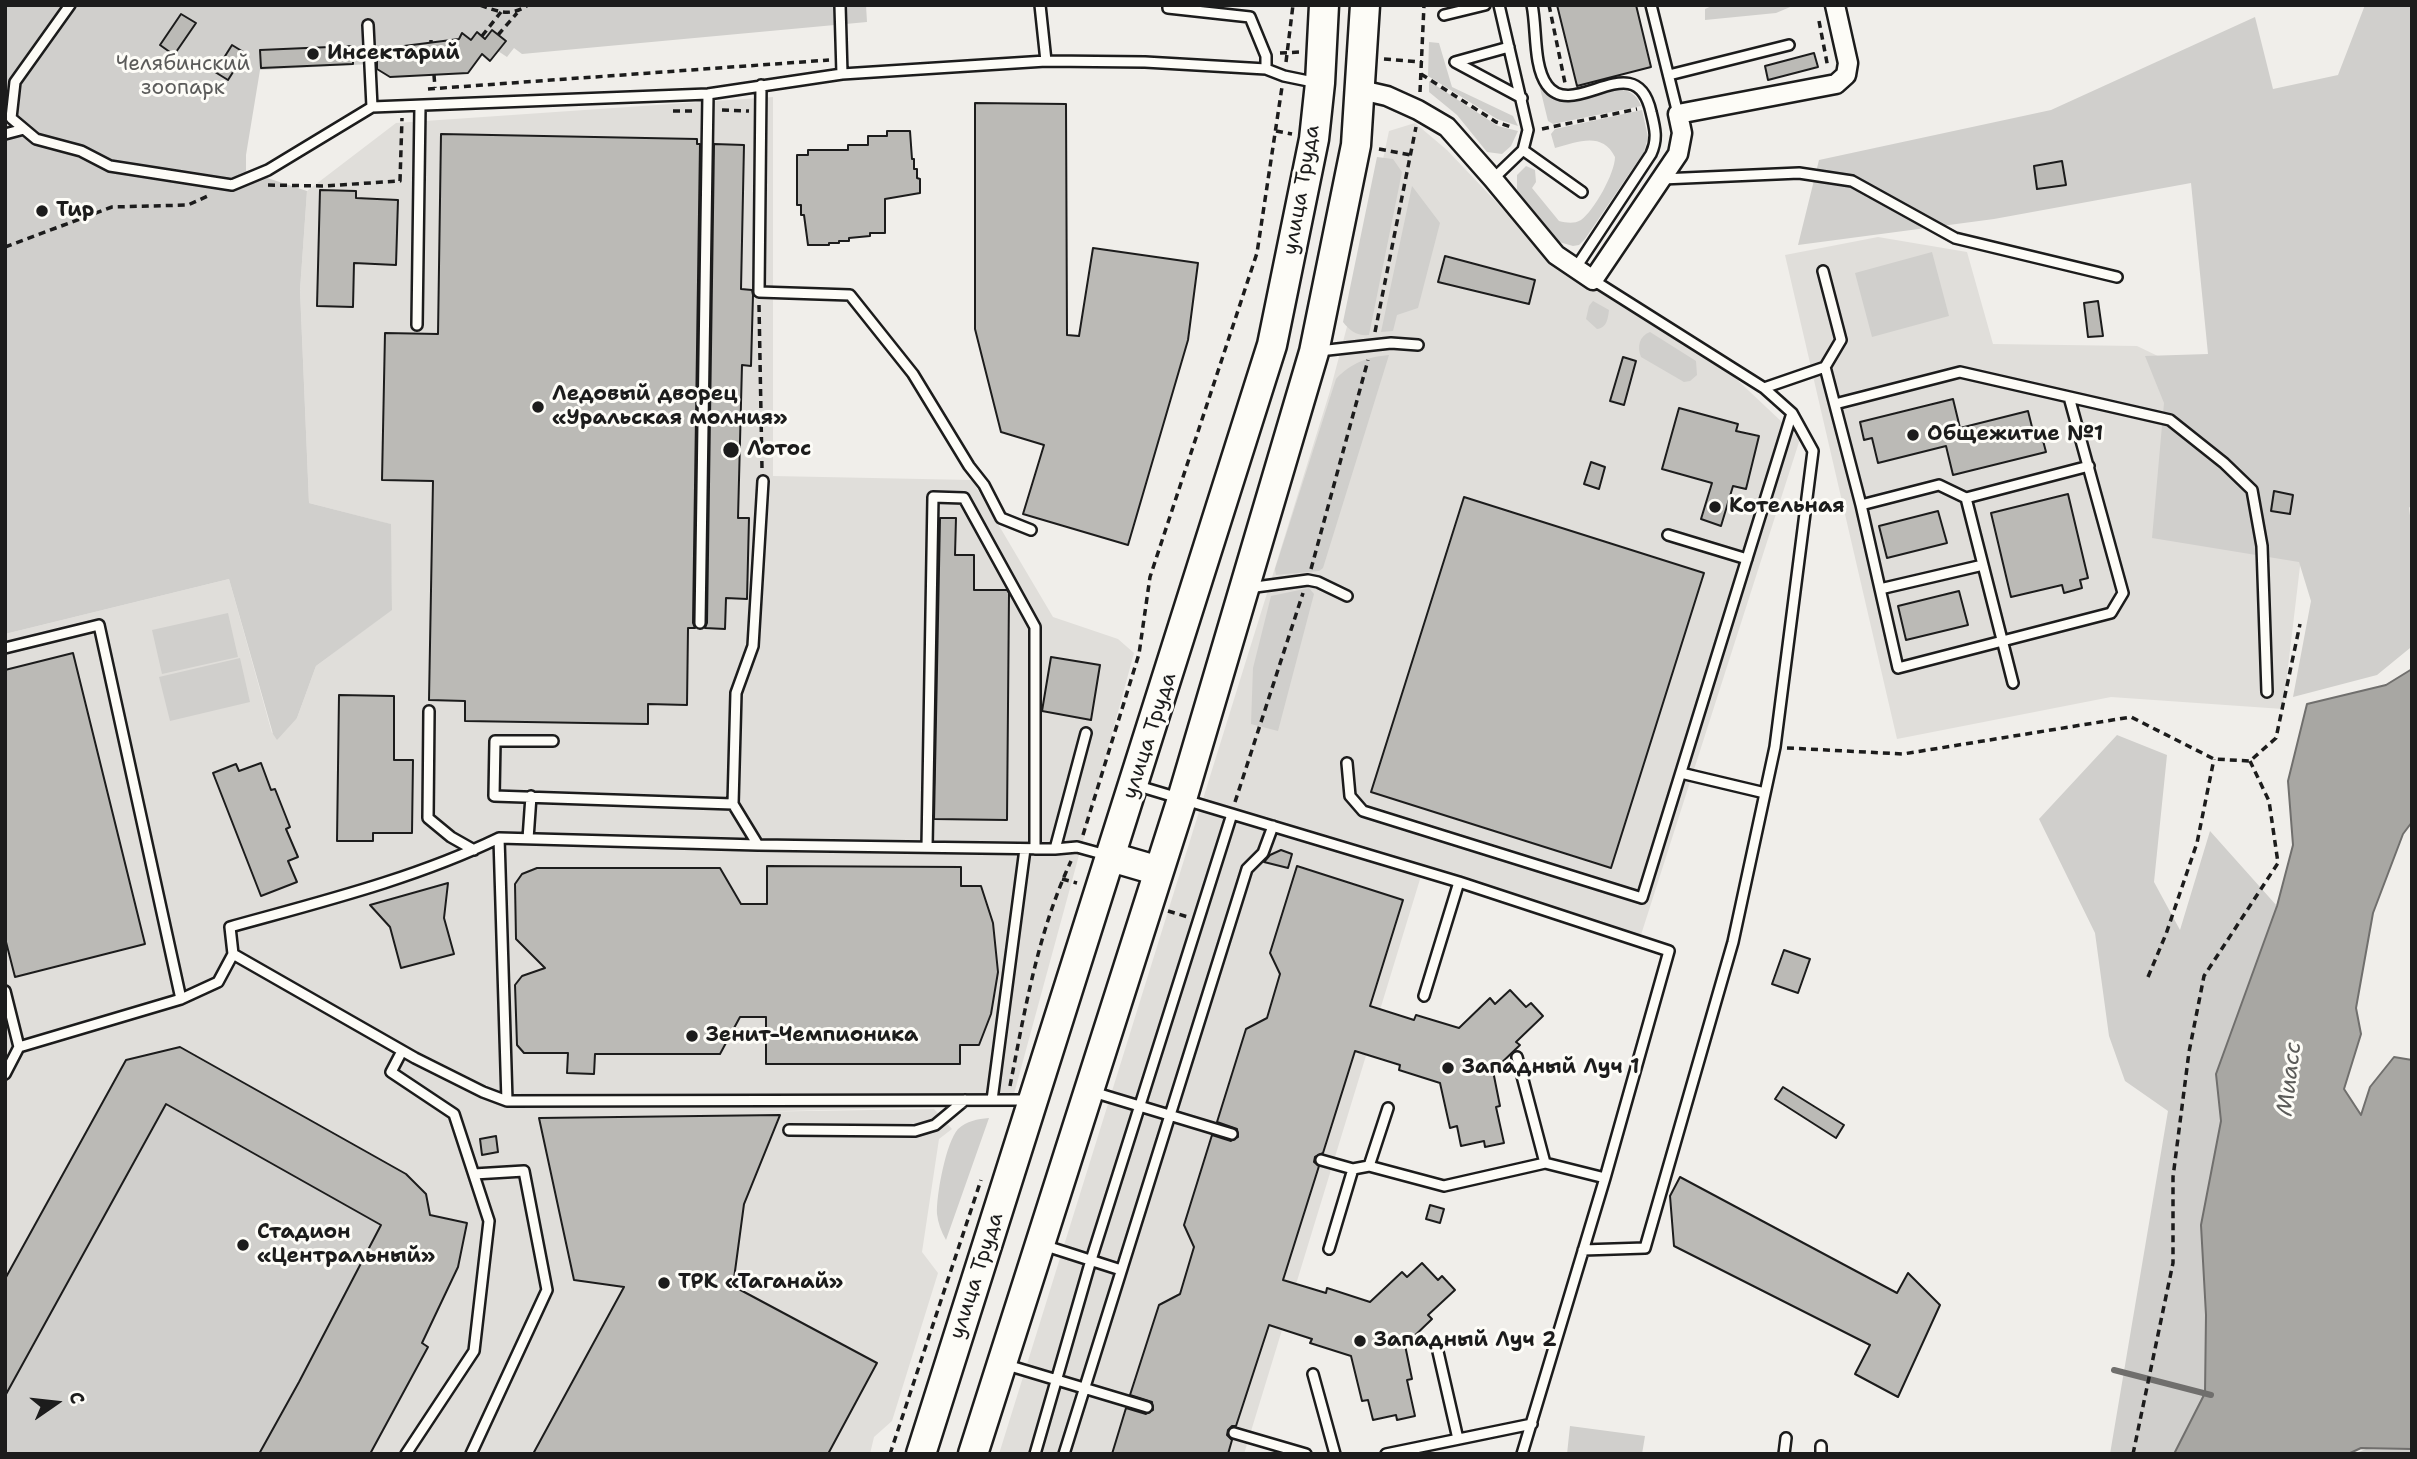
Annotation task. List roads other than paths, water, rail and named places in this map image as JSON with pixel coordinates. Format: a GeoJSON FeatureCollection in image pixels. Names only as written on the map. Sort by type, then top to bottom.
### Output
{"type":"FeatureCollection","features":[{"type":"Feature","properties":{"kind":"main road","name":"улица Труда"},"geometry":{"type":"LineString","coordinates":[[921,1454],[1020,1100],[1111,857],[1272,345],[1310,159],[1320,83],[1324,5]]}},
{"type":"Feature","properties":{"kind":"main road","name":"улица Труда"},"geometry":{"type":"LineString","coordinates":[[974,1454],[1182,799],[1242,588],[1314,352],[1356,145],[1365,5]]}},
{"type":"Feature","properties":{"kind":"main road"},"geometry":{"type":"LineString","coordinates":[[1320,83],[1361,90]]}},
{"type":"Feature","properties":{"kind":"main road"},"geometry":{"type":"LineString","coordinates":[[1111,857],[1159,871]]}},
{"type":"Feature","properties":{"kind":"street"},"geometry":{"type":"LineString","coordinates":[[1361,90],[1387,96],[1447,127],[1556,255],[1593,280],[1678,155],[1682,143],[1678,114],[1836,84],[1846,75],[1848,62],[1835,5]]}},
{"type":"Feature","properties":{"kind":"lane"},"geometry":{"type":"LineString","coordinates":[[70,5],[15,82],[11,118],[36,139],[81,151],[110,166],[232,185],[268,170],[372,107],[708,94],[842,74],[1046,61],[1145,62],[1266,69],[1284,76],[1320,83]]}},
{"type":"Feature","properties":{"kind":"lane"},"geometry":{"type":"LineString","coordinates":[[840,5],[842,74]]}},
{"type":"Feature","properties":{"kind":"lane"},"geometry":{"type":"LineString","coordinates":[[1040,5],[1046,61]]}},
{"type":"Feature","properties":{"kind":"lane"},"geometry":{"type":"LineString","coordinates":[[1168,5],[1168,8],[1250,17],[1266,56],[1266,69]]}},
{"type":"Feature","properties":{"kind":"lane"},"geometry":{"type":"LineString","coordinates":[[1444,15],[1485,5]]}},
{"type":"Feature","properties":{"kind":"lane"},"geometry":{"type":"LineString","coordinates":[[1493,179],[1523,150],[1528,130],[1499,5]]}},
{"type":"Feature","properties":{"kind":"lane"},"geometry":{"type":"LineString","coordinates":[[1532,5],[1536,47],[1547,86],[1557,93],[1567,95],[1618,83],[1632,83],[1647,95],[1657,142],[1575,269]]}},
{"type":"Feature","properties":{"kind":"lane"},"geometry":{"type":"LineString","coordinates":[[1651,5],[1678,114]]}},
{"type":"Feature","properties":{"kind":"lane"},"geometry":{"type":"LineString","coordinates":[[368,25],[372,107]]}},
{"type":"Feature","properties":{"kind":"lane"},"geometry":{"type":"LineString","coordinates":[[1669,75],[1789,45]]}},
{"type":"Feature","properties":{"kind":"lane"},"geometry":{"type":"LineString","coordinates":[[1510,47],[1455,62],[1522,99]]}},
{"type":"Feature","properties":{"kind":"lane"},"geometry":{"type":"LineString","coordinates":[[761,85],[759,292],[850,295],[913,374],[969,466],[984,485],[1001,518],[1031,530]]}},
{"type":"Feature","properties":{"kind":"lane"},"geometry":{"type":"LineString","coordinates":[[700,623],[708,94]]}},
{"type":"Feature","properties":{"kind":"lane"},"geometry":{"type":"LineString","coordinates":[[417,325],[419,106]]}},
{"type":"Feature","properties":{"kind":"lane"},"geometry":{"type":"LineString","coordinates":[[5,134],[24,129]]}},
{"type":"Feature","properties":{"kind":"lane"},"geometry":{"type":"LineString","coordinates":[[1523,150],[1581,192]]}},
{"type":"Feature","properties":{"kind":"lane"},"geometry":{"type":"LineString","coordinates":[[1662,179],[1799,173],[1852,181],[1955,238],[2118,277]]}},
{"type":"Feature","properties":{"kind":"lane"},"geometry":{"type":"LineString","coordinates":[[1764,388],[1825,367],[1841,340],[1823,271]]}},
{"type":"Feature","properties":{"kind":"lane"},"geometry":{"type":"LineString","coordinates":[[1583,1250],[1645,1248],[1733,942],[1775,747],[1812,451],[1792,413],[1764,388],[1593,280]]}},
{"type":"Feature","properties":{"kind":"lane"},"geometry":{"type":"LineString","coordinates":[[1314,352],[1372,344],[1418,345]]}},
{"type":"Feature","properties":{"kind":"lane"},"geometry":{"type":"LineString","coordinates":[[1825,367],[1861,505],[1898,668],[2111,613],[2123,593],[2068,397]]}},
{"type":"Feature","properties":{"kind":"lane"},"geometry":{"type":"LineString","coordinates":[[1835,404],[1960,372],[2170,420],[2224,463],[2252,490],[2262,546],[2267,692]]}},
{"type":"Feature","properties":{"kind":"lane"},"geometry":{"type":"LineString","coordinates":[[1347,763],[1350,796],[1363,811],[1642,898],[1792,413]]}},
{"type":"Feature","properties":{"kind":"lane"},"geometry":{"type":"LineString","coordinates":[[1861,505],[1939,485],[1966,498],[2089,466]]}},
{"type":"Feature","properties":{"kind":"lane"},"geometry":{"type":"LineString","coordinates":[[758,845],[733,804],[736,693],[753,646],[763,481]]}},
{"type":"Feature","properties":{"kind":"lane"},"geometry":{"type":"LineString","coordinates":[[927,848],[933,497],[964,498],[1035,627],[1030,849],[992,1100]]}},
{"type":"Feature","properties":{"kind":"lane"},"geometry":{"type":"LineString","coordinates":[[1966,498],[2013,683]]}},
{"type":"Feature","properties":{"kind":"lane"},"geometry":{"type":"LineString","coordinates":[[1668,535],[1747,559]]}},
{"type":"Feature","properties":{"kind":"lane"},"geometry":{"type":"LineString","coordinates":[[1880,589],[1983,565]]}},
{"type":"Feature","properties":{"kind":"lane"},"geometry":{"type":"LineString","coordinates":[[1242,588],[1307,580],[1318,582],[1347,596]]}},
{"type":"Feature","properties":{"kind":"lane"},"geometry":{"type":"LineString","coordinates":[[5,648],[99,625],[181,999]]}},
{"type":"Feature","properties":{"kind":"lane"},"geometry":{"type":"LineString","coordinates":[[429,711],[428,818],[451,837],[474,850]]}},
{"type":"Feature","properties":{"kind":"lane"},"geometry":{"type":"LineString","coordinates":[[1055,849],[1086,733]]}},
{"type":"Feature","properties":{"kind":"lane"},"geometry":{"type":"LineString","coordinates":[[553,741],[495,740],[494,796],[733,804]]}},
{"type":"Feature","properties":{"kind":"lane"},"geometry":{"type":"LineString","coordinates":[[1681,773],[1765,793]]}},
{"type":"Feature","properties":{"kind":"lane"},"geometry":{"type":"LineString","coordinates":[[1134,785],[1459,882],[1670,951],[1522,1454]]}},
{"type":"Feature","properties":{"kind":"lane"},"geometry":{"type":"LineString","coordinates":[[528,839],[531,796]]}},
{"type":"Feature","properties":{"kind":"lane"},"geometry":{"type":"LineString","coordinates":[[1035,1454],[1091,1260],[1232,814]]}},
{"type":"Feature","properties":{"kind":"lane"},"geometry":{"type":"LineString","coordinates":[[1064,1454],[1247,869],[1264,853],[1273,826]]}},
{"type":"Feature","properties":{"kind":"lane"},"geometry":{"type":"LineString","coordinates":[[19,1047],[181,999],[218,982],[233,954],[230,927],[361,890],[474,850],[499,838],[927,848],[1077,847],[1111,857]]}},
{"type":"Feature","properties":{"kind":"lane"},"geometry":{"type":"LineString","coordinates":[[499,838],[507,1101]]}},
{"type":"Feature","properties":{"kind":"lane"},"geometry":{"type":"LineString","coordinates":[[1424,996],[1459,882]]}},
{"type":"Feature","properties":{"kind":"lane"},"geometry":{"type":"LineString","coordinates":[[233,954],[402,1051],[483,1092],[507,1101],[1020,1100]]}},
{"type":"Feature","properties":{"kind":"lane"},"geometry":{"type":"LineString","coordinates":[[5,991],[19,1047],[5,1074]]}},
{"type":"Feature","properties":{"kind":"lane"},"geometry":{"type":"LineString","coordinates":[[402,1051],[391,1072],[454,1114],[489,1221],[474,1350],[407,1454]]}},
{"type":"Feature","properties":{"kind":"lane"},"geometry":{"type":"LineString","coordinates":[[1517,1057],[1545,1163]]}},
{"type":"Feature","properties":{"kind":"lane"},"geometry":{"type":"LineString","coordinates":[[1088,1091],[1232,1133]]}},
{"type":"Feature","properties":{"kind":"lane"},"geometry":{"type":"LineString","coordinates":[[789,1130],[915,1131],[935,1125],[965,1100]]}},
{"type":"Feature","properties":{"kind":"lane"},"geometry":{"type":"LineString","coordinates":[[1368,1166],[1388,1108]]}},
{"type":"Feature","properties":{"kind":"lane"},"geometry":{"type":"LineString","coordinates":[[1321,1160],[1353,1169],[1368,1166],[1444,1186],[1545,1163],[1605,1178]]}},
{"type":"Feature","properties":{"kind":"lane"},"geometry":{"type":"LineString","coordinates":[[1329,1249],[1353,1169]]}},
{"type":"Feature","properties":{"kind":"lane"},"geometry":{"type":"LineString","coordinates":[[471,1454],[547,1290],[524,1171],[474,1174]]}},
{"type":"Feature","properties":{"kind":"lane"},"geometry":{"type":"LineString","coordinates":[[1040,1244],[1121,1270]]}},
{"type":"Feature","properties":{"kind":"lane"},"geometry":{"type":"LineString","coordinates":[[1436,1343],[1458,1439]]}},
{"type":"Feature","properties":{"kind":"lane"},"geometry":{"type":"LineString","coordinates":[[1002,1364],[1147,1407]]}},
{"type":"Feature","properties":{"kind":"lane"},"geometry":{"type":"LineString","coordinates":[[1313,1374],[1335,1454]]}},
{"type":"Feature","properties":{"kind":"lane"},"geometry":{"type":"LineString","coordinates":[[1386,1454],[1532,1424]]}},
{"type":"Feature","properties":{"kind":"lane"},"geometry":{"type":"LineString","coordinates":[[1234,1433],[1274,1449],[1306,1454]]}},
{"type":"Feature","properties":{"kind":"lane"},"geometry":{"type":"LineString","coordinates":[[1784,1454],[1786,1438]]}},
{"type":"Feature","properties":{"kind":"water","name":"Миасс"},"geometry":{"type":"Polygon","coordinates":[[[2412,669],[2412,822],[2403,834],[2373,913],[2356,1008],[2361,1034],[2344,1089],[2361,1115],[2370,1087],[2394,1057],[2412,1060],[2412,1449],[2361,1448],[2348,1454],[2174,1454],[2205,1393],[2206,1315],[2201,1225],[2221,1121],[2216,1074],[2277,906],[2293,845],[2288,781],[2307,704],[2386,685],[2412,669]]]}},
{"type":"Feature","properties":{"kind":"waterway"},"geometry":{"type":"LineString","coordinates":[[2114,1370],[2211,1395]]}},
{"type":"Feature","properties":{"kind":"place","name":"Инсектарий"},"geometry":{"type":"Point","coordinates":[313,54]}},
{"type":"Feature","properties":{"kind":"place","name":"Тир"},"geometry":{"type":"Point","coordinates":[42,211]}},
{"type":"Feature","properties":{"kind":"place","name":"Ледовый дворец «Уральская молния»"},"geometry":{"type":"Point","coordinates":[538,407]}},
{"type":"Feature","properties":{"kind":"place","name":"Общежитие №1"},"geometry":{"type":"Point","coordinates":[1913,435]}},
{"type":"Feature","properties":{"kind":"place","name":"Лотос"},"geometry":{"type":"Point","coordinates":[731,450]}},
{"type":"Feature","properties":{"kind":"place","name":"Котельная"},"geometry":{"type":"Point","coordinates":[1715,507]}},
{"type":"Feature","properties":{"kind":"place","name":"Зенит-Чемпионика"},"geometry":{"type":"Point","coordinates":[692,1036]}},
{"type":"Feature","properties":{"kind":"place","name":"Западный Луч 1"},"geometry":{"type":"Point","coordinates":[1448,1068]}},
{"type":"Feature","properties":{"kind":"place","name":"Стадион «Центральный»"},"geometry":{"type":"Point","coordinates":[243,1245]}},
{"type":"Feature","properties":{"kind":"place","name":"ТРК «Таганай»"},"geometry":{"type":"Point","coordinates":[664,1283]}},
{"type":"Feature","properties":{"kind":"place","name":"Западный Луч 2"},"geometry":{"type":"Point","coordinates":[1360,1341]}},
{"type":"Feature","properties":{"kind":"park label","name":"Челябинский зоопарк"},"geometry":{"type":"Point","coordinates":[183,77]}}]}
